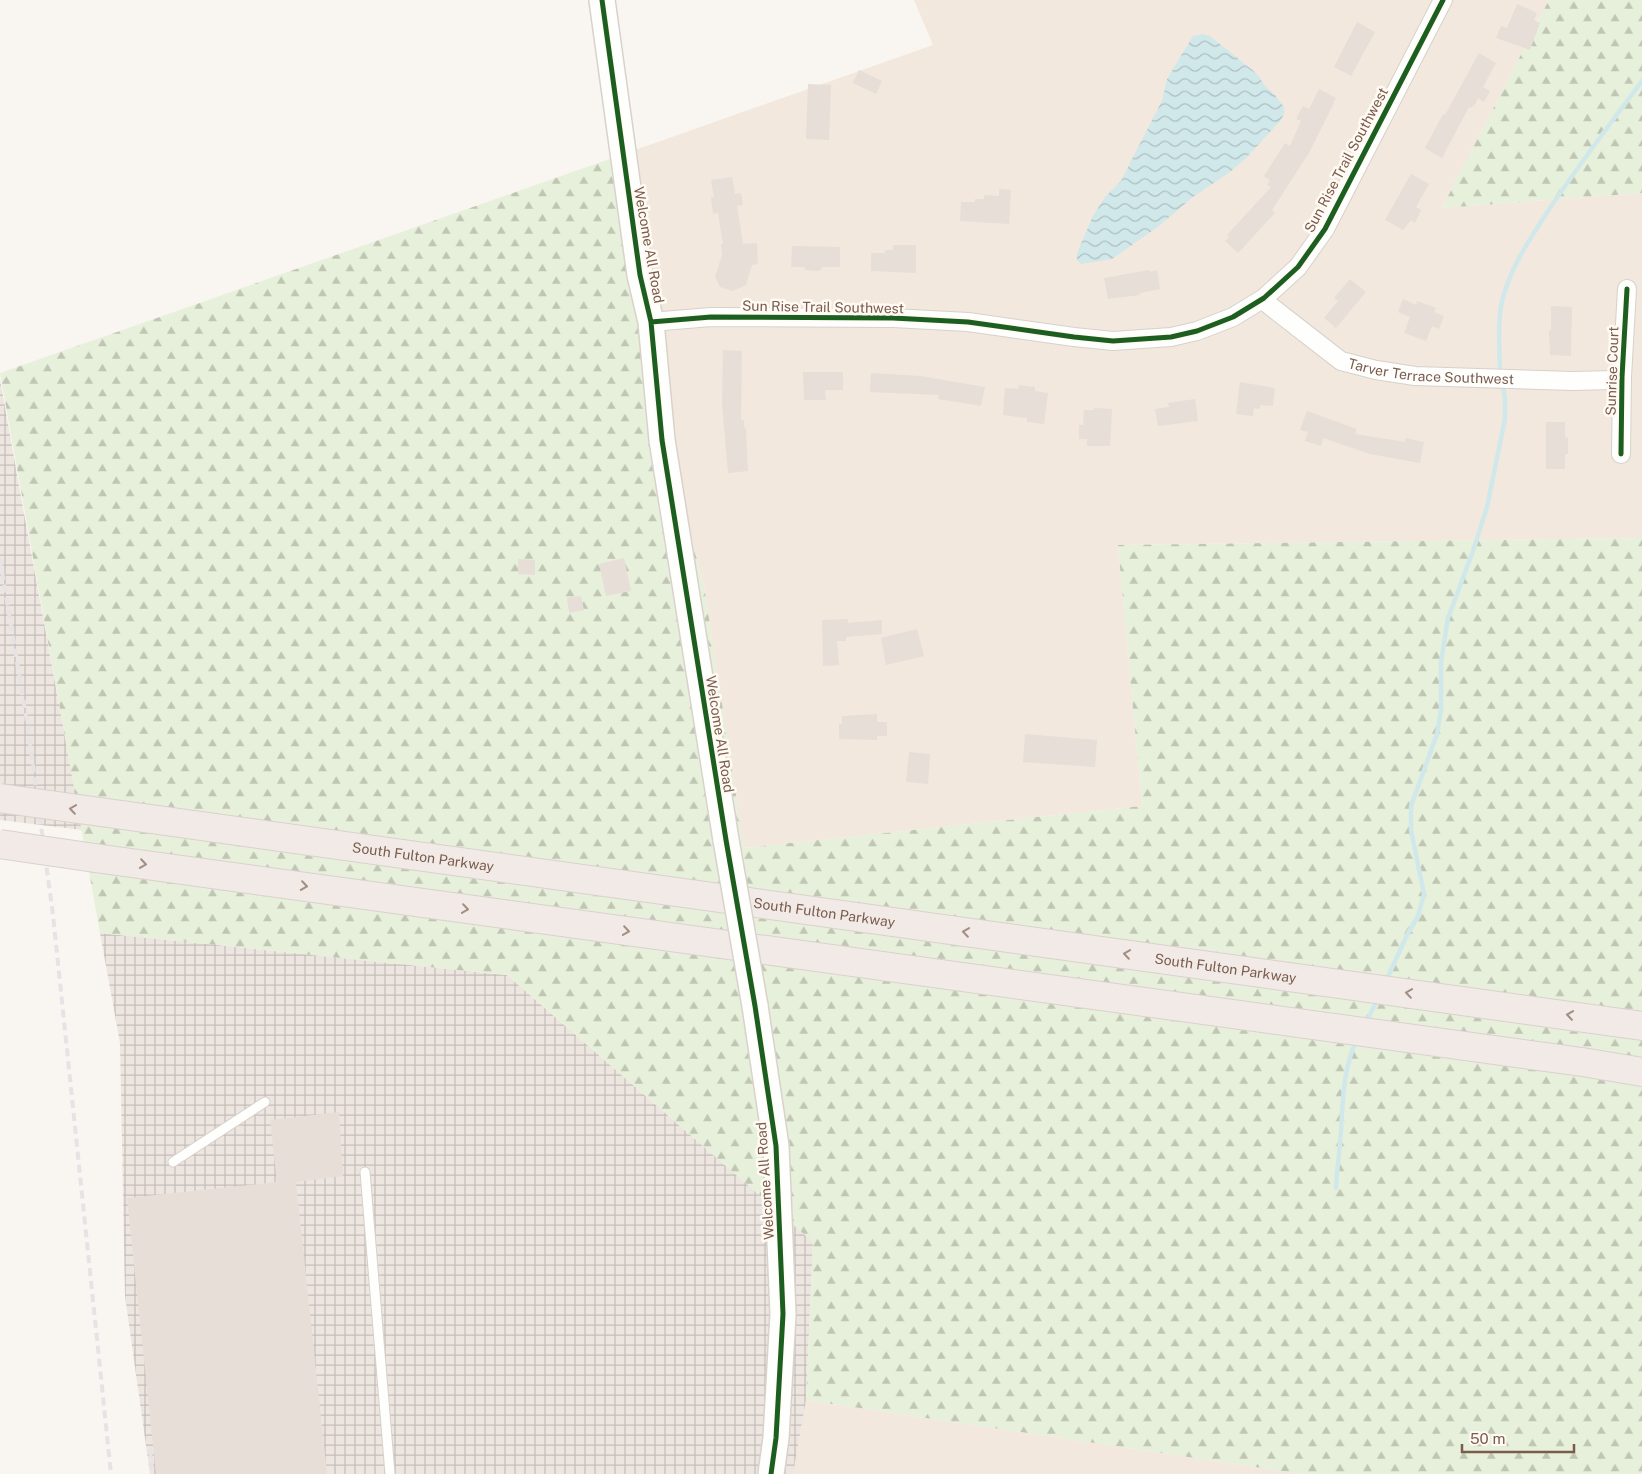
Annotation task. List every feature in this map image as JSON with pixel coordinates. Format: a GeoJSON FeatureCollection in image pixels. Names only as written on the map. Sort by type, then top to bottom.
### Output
{"type":"FeatureCollection","features":[{"type":"Feature","properties":{"kind":"highway","name":"South Fulton Parkway"},"geometry":{"type":"LineString","coordinates":[[0,798],[1634,1024]]}},
{"type":"Feature","properties":{"kind":"highway"},"geometry":{"type":"LineString","coordinates":[[0,844],[1582,1062],[1642,1072]]}},
{"type":"Feature","properties":{"kind":"highway"},"geometry":{"type":"LineString","coordinates":[[1582,1062],[1642,1077]]}},
{"type":"Feature","properties":{"kind":"street","name":"Welcome All Road"},"geometry":{"type":"LineString","coordinates":[[602,0],[640,275],[651,322],[662,440],[726,840],[755,1006],[776,1146],[783,1314],[776,1438],[771,1474]]}},
{"type":"Feature","properties":{"kind":"street","name":"Sun Rise Trail Southwest"},"geometry":{"type":"LineString","coordinates":[[651,322],[711,317],[893,318],[968,322],[1114,341],[1171,337],[1197,331],[1233,317],[1264,298],[1298,267],[1324,229],[1443,0]]}},
{"type":"Feature","properties":{"kind":"street","name":"Sunrise Court"},"geometry":{"type":"LineString","coordinates":[[1621,454],[1622,377],[1627,289]]}},
{"type":"Feature","properties":{"kind":"street","name":"Tarver Terrace Southwest"},"geometry":{"type":"LineString","coordinates":[[1264,298],[1269,305],[1341,361],[1376,370],[1415,376],[1573,380],[1614,380],[1622,377]]}},
{"type":"Feature","properties":{"kind":"lane"},"geometry":{"type":"LineString","coordinates":[[174,1162],[265,1102]]}},
{"type":"Feature","properties":{"kind":"lane"},"geometry":{"type":"LineString","coordinates":[[365,1172],[390,1474]]}},
{"type":"Feature","properties":{"kind":"shaded area"},"geometry":{"type":"Polygon","coordinates":[[[914,0],[1549,0],[1442,208],[1642,193],[1642,538],[1118,545],[1142,806],[743,848],[704,586],[675,477],[621,155],[933,45],[914,0]]]}},
{"type":"Feature","properties":{"kind":"shaded area"},"geometry":{"type":"Polygon","coordinates":[[[0,379],[21,497],[82,830],[0,820],[0,379]]]}},
{"type":"Feature","properties":{"kind":"shaded area"},"geometry":{"type":"Polygon","coordinates":[[[100,933],[507,975],[813,1242],[806,1400],[793,1474],[150,1474],[125,1296],[120,1043],[100,933]]]}},
{"type":"Feature","properties":{"kind":"shaded area"},"geometry":{"type":"Polygon","coordinates":[[[806,1400],[1302,1474],[793,1474],[806,1400]]]}},
{"type":"Feature","properties":{"kind":"green space"},"geometry":{"type":"Polygon","coordinates":[[[1549,0],[1642,0],[1642,193],[1442,208],[1549,0]]]}},
{"type":"Feature","properties":{"kind":"green space"},"geometry":{"type":"Polygon","coordinates":[[[621,155],[675,477],[704,586],[744,848],[1142,806],[1118,545],[1642,538],[1642,1474],[1302,1474],[806,1400],[813,1242],[507,975],[100,933],[0,373],[621,155]]]}},
{"type":"Feature","properties":{"kind":"water"},"geometry":{"type":"Polygon","coordinates":[[[1203,34],[1210,36],[1256,73],[1284,107],[1284,114],[1281,120],[1246,158],[1230,172],[1193,197],[1159,226],[1112,259],[1081,264],[1077,260],[1077,253],[1093,216],[1105,197],[1121,181],[1162,101],[1167,79],[1193,36],[1203,34]]]}},
{"type":"Feature","properties":{"kind":"building"},"geometry":{"type":"Polygon","coordinates":[[[1517,4],[1537,13],[1534,20],[1540,23],[1530,50],[1496,38],[1501,26],[1507,28],[1517,4]]]}},
{"type":"Feature","properties":{"kind":"building"},"geometry":{"type":"Polygon","coordinates":[[[1357,22],[1375,32],[1351,76],[1334,67],[1357,22]]]}},
{"type":"Feature","properties":{"kind":"building"},"geometry":{"type":"Polygon","coordinates":[[[1479,53],[1496,63],[1483,87],[1490,91],[1484,102],[1478,98],[1471,108],[1469,107],[1442,158],[1425,148],[1479,53]]]}},
{"type":"Feature","properties":{"kind":"building"},"geometry":{"type":"Polygon","coordinates":[[[859,70],[882,81],[876,94],[853,83],[859,70]]]}},
{"type":"Feature","properties":{"kind":"building"},"geometry":{"type":"Polygon","coordinates":[[[808,84],[831,85],[829,140],[806,139],[808,84]]]}},
{"type":"Feature","properties":{"kind":"building"},"geometry":{"type":"Polygon","coordinates":[[[1319,89],[1336,98],[1328,115],[1309,153],[1272,210],[1275,213],[1238,253],[1225,241],[1229,237],[1227,235],[1271,187],[1267,185],[1270,180],[1264,176],[1285,143],[1290,146],[1301,121],[1296,119],[1303,106],[1309,109],[1319,89]]]}},
{"type":"Feature","properties":{"kind":"building"},"geometry":{"type":"Polygon","coordinates":[[[1411,174],[1429,184],[1416,207],[1421,210],[1415,223],[1411,220],[1403,230],[1385,220],[1411,174]]]}},
{"type":"Feature","properties":{"kind":"building"},"geometry":{"type":"Polygon","coordinates":[[[732,177],[735,194],[741,193],[743,205],[737,206],[743,244],[757,243],[758,264],[752,265],[746,285],[733,291],[720,287],[715,277],[722,255],[721,244],[723,244],[718,213],[713,214],[711,197],[714,197],[711,180],[732,177]]]}},
{"type":"Feature","properties":{"kind":"building"},"geometry":{"type":"Polygon","coordinates":[[[999,189],[1011,190],[1009,224],[960,221],[961,202],[975,202],[975,199],[984,199],[984,195],[999,196],[999,189]]]}},
{"type":"Feature","properties":{"kind":"building"},"geometry":{"type":"Polygon","coordinates":[[[893,245],[916,245],[916,273],[871,271],[871,253],[885,253],[885,250],[893,250],[893,245]]]}},
{"type":"Feature","properties":{"kind":"building"},"geometry":{"type":"Polygon","coordinates":[[[792,246],[840,247],[840,267],[822,267],[818,271],[805,270],[805,267],[791,267],[792,246]]]}},
{"type":"Feature","properties":{"kind":"building"},"geometry":{"type":"Polygon","coordinates":[[[1149,270],[1150,272],[1157,270],[1160,289],[1140,293],[1140,295],[1108,299],[1104,278],[1149,270]]]}},
{"type":"Feature","properties":{"kind":"building"},"geometry":{"type":"Polygon","coordinates":[[[1350,279],[1366,292],[1336,328],[1324,318],[1338,301],[1334,298],[1350,279]]]}},
{"type":"Feature","properties":{"kind":"building"},"geometry":{"type":"Polygon","coordinates":[[[1403,299],[1416,305],[1417,301],[1436,308],[1434,312],[1444,316],[1439,329],[1432,326],[1426,341],[1404,333],[1410,317],[1398,312],[1403,299]]]}},
{"type":"Feature","properties":{"kind":"building"},"geometry":{"type":"Polygon","coordinates":[[[1551,306],[1572,307],[1571,356],[1550,355],[1549,330],[1551,330],[1551,306]]]}},
{"type":"Feature","properties":{"kind":"building"},"geometry":{"type":"Polygon","coordinates":[[[723,350],[742,351],[741,420],[744,420],[744,428],[746,427],[748,471],[728,473],[722,403],[723,350]]]}},
{"type":"Feature","properties":{"kind":"building"},"geometry":{"type":"Polygon","coordinates":[[[803,372],[843,372],[843,390],[825,390],[826,400],[804,400],[803,372]]]}},
{"type":"Feature","properties":{"kind":"building"},"geometry":{"type":"Polygon","coordinates":[[[871,373],[920,376],[985,387],[981,406],[938,399],[939,395],[870,392],[871,373]]]}},
{"type":"Feature","properties":{"kind":"building"},"geometry":{"type":"Polygon","coordinates":[[[1240,382],[1275,388],[1273,406],[1260,405],[1260,409],[1254,408],[1253,416],[1236,414],[1240,382]]]}},
{"type":"Feature","properties":{"kind":"building"},"geometry":{"type":"Polygon","coordinates":[[[1019,385],[1035,387],[1035,391],[1048,393],[1044,424],[1027,422],[1027,418],[1003,415],[1005,388],[1018,389],[1019,385]]]}},
{"type":"Feature","properties":{"kind":"building"},"geometry":{"type":"Polygon","coordinates":[[[1195,399],[1198,421],[1158,426],[1155,409],[1169,407],[1168,403],[1195,399]]]}},
{"type":"Feature","properties":{"kind":"building"},"geometry":{"type":"Polygon","coordinates":[[[1094,408],[1112,409],[1110,446],[1087,446],[1087,439],[1079,439],[1079,425],[1083,425],[1084,410],[1094,410],[1094,408]]]}},
{"type":"Feature","properties":{"kind":"building"},"geometry":{"type":"Polygon","coordinates":[[[1307,411],[1357,429],[1355,434],[1405,442],[1405,438],[1424,442],[1420,463],[1370,454],[1323,438],[1321,446],[1305,441],[1308,432],[1300,430],[1307,411]]]}},
{"type":"Feature","properties":{"kind":"building"},"geometry":{"type":"Polygon","coordinates":[[[1546,422],[1565,422],[1568,454],[1565,454],[1565,469],[1546,469],[1546,422]]]}},
{"type":"Feature","properties":{"kind":"building"},"geometry":{"type":"Polygon","coordinates":[[[624,558],[631,591],[606,596],[599,564],[624,558]]]}},
{"type":"Feature","properties":{"kind":"building"},"geometry":{"type":"Polygon","coordinates":[[[518,559],[535,560],[535,575],[518,574],[518,559]]]}},
{"type":"Feature","properties":{"kind":"building"},"geometry":{"type":"Polygon","coordinates":[[[581,596],[584,610],[569,613],[567,598],[581,596]]]}},
{"type":"Feature","properties":{"kind":"building"},"geometry":{"type":"Polygon","coordinates":[[[848,619],[848,623],[882,620],[882,634],[846,637],[846,641],[837,641],[839,665],[823,666],[822,620],[848,619]]]}},
{"type":"Feature","properties":{"kind":"building"},"geometry":{"type":"Polygon","coordinates":[[[917,629],[924,656],[886,665],[881,638],[917,629]]]}},
{"type":"Feature","properties":{"kind":"building"},"geometry":{"type":"Polygon","coordinates":[[[877,714],[877,722],[887,722],[887,736],[877,736],[877,740],[839,739],[839,724],[842,724],[842,716],[877,714]]]}},
{"type":"Feature","properties":{"kind":"building"},"geometry":{"type":"Polygon","coordinates":[[[1025,734],[1097,740],[1095,767],[1023,762],[1025,734]]]}},
{"type":"Feature","properties":{"kind":"building"},"geometry":{"type":"Polygon","coordinates":[[[909,752],[930,754],[928,784],[906,782],[909,752]]]}},
{"type":"Feature","properties":{"kind":"building"},"geometry":{"type":"Polygon","coordinates":[[[339,1112],[343,1176],[296,1182],[327,1474],[156,1474],[127,1198],[277,1182],[270,1120],[339,1112]]]}},
{"type":"Feature","properties":{"kind":"waterway"},"geometry":{"type":"LineString","coordinates":[[1500,374],[1499,331],[1501,306],[1514,268],[1559,194],[1642,81]]}},
{"type":"Feature","properties":{"kind":"waterway"},"geometry":{"type":"LineString","coordinates":[[1386,981],[1418,916],[1424,894],[1411,830],[1411,806],[1437,734],[1441,710],[1441,662],[1448,618],[1487,507],[1505,419],[1505,398],[1502,382]]}},
{"type":"Feature","properties":{"kind":"waterway"},"geometry":{"type":"LineString","coordinates":[[1365,1024],[1378,999]]}},
{"type":"Feature","properties":{"kind":"waterway"},"geometry":{"type":"LineString","coordinates":[[1336,1188],[1345,1084],[1349,1061],[1357,1039]]}},
{"type":"Feature","properties":{"kind":"railway"},"geometry":{"type":"LineString","coordinates":[[0,559],[28,728],[53,915],[111,1474]]}},
{"type":"Feature","properties":{"kind":"railway"},"geometry":{"type":"LineString","coordinates":[[150,1449],[152,1474]]}},
{"type":"Feature","properties":{"kind":"cycle path"},"geometry":{"type":"LineString","coordinates":[[602,0],[640,275],[651,322],[662,440],[726,840],[755,1006],[776,1146],[783,1314],[776,1438],[771,1474]]}},
{"type":"Feature","properties":{"kind":"cycle path"},"geometry":{"type":"LineString","coordinates":[[651,322],[711,317],[893,318],[968,322],[1113,341],[1171,337],[1197,331],[1233,317],[1264,298],[1298,267],[1325,229],[1443,0]]}},
{"type":"Feature","properties":{"kind":"cycle path"},"geometry":{"type":"LineString","coordinates":[[1621,454],[1622,377],[1627,289]]}}]}
